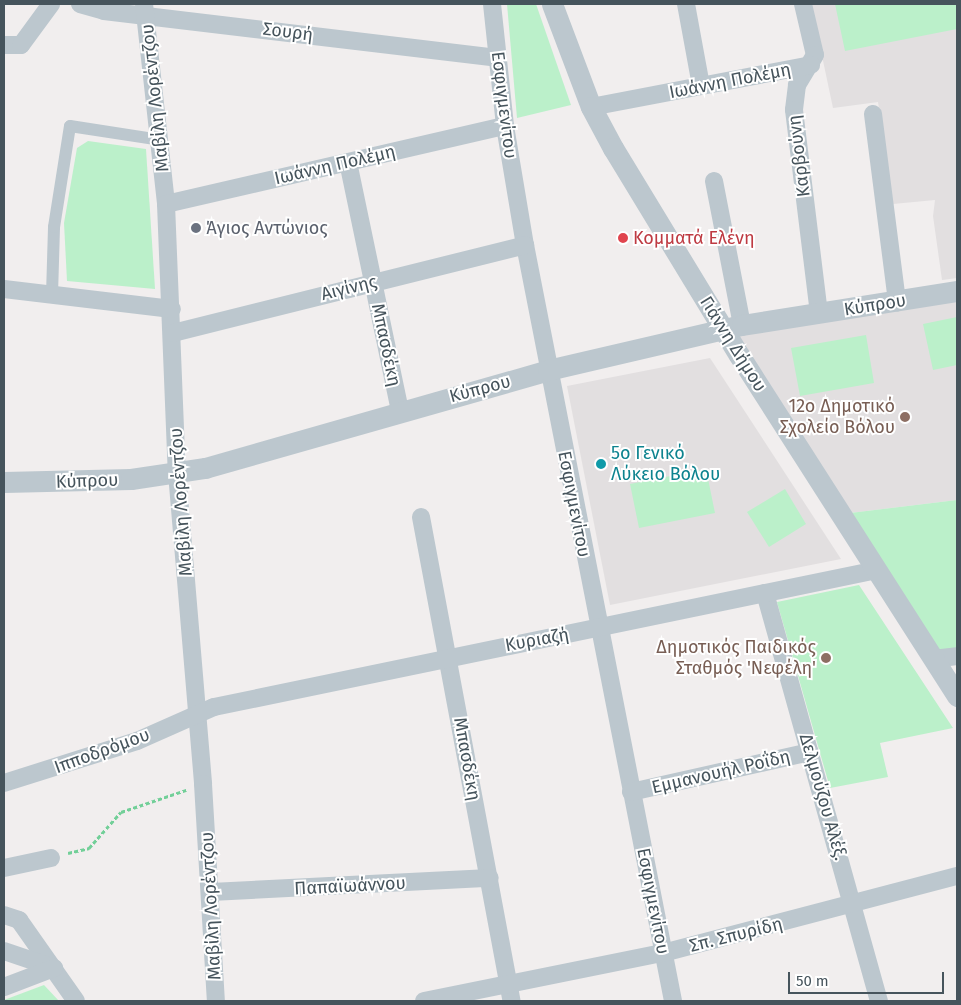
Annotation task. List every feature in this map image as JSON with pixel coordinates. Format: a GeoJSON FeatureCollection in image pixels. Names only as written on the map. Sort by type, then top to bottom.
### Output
{"type":"FeatureCollection","features":[{"type":"Feature","properties":{"kind":"street"},"geometry":{"type":"LineString","coordinates":[[4,45],[21,45],[51,4]]}},
{"type":"Feature","properties":{"kind":"street","name":"Σουρή"},"geometry":{"type":"LineString","coordinates":[[80,4],[104,11],[145,9],[497,58]]}},
{"type":"Feature","properties":{"kind":"street","name":"Εσφιγμενίτου"},"geometry":{"type":"LineString","coordinates":[[492,4],[504,126],[525,245],[673,1001]]}},
{"type":"Feature","properties":{"kind":"street","name":"Γιάννη Δήμου"},"geometry":{"type":"LineString","coordinates":[[552,4],[590,108],[732,327],[877,570],[957,696]]}},
{"type":"Feature","properties":{"kind":"street"},"geometry":{"type":"LineString","coordinates":[[686,4],[701,86]]}},
{"type":"Feature","properties":{"kind":"street"},"geometry":{"type":"LineString","coordinates":[[803,4],[815,55],[811,65]]}},
{"type":"Feature","properties":{"kind":"street","name":"Μαβίλη Λορέντζου"},"geometry":{"type":"LineString","coordinates":[[145,9],[166,204],[173,333],[177,474],[198,712],[211,892],[216,1001]]}},
{"type":"Feature","properties":{"kind":"street","name":"Ιωάννη Πολέμη"},"geometry":{"type":"LineString","coordinates":[[590,108],[811,65]]}},
{"type":"Feature","properties":{"kind":"street","name":"Καρβούνη"},"geometry":{"type":"LineString","coordinates":[[811,65],[797,85],[794,110],[819,314]]}},
{"type":"Feature","properties":{"kind":"street"},"geometry":{"type":"LineString","coordinates":[[873,114],[898,302]]}},
{"type":"Feature","properties":{"kind":"street"},"geometry":{"type":"LineString","coordinates":[[52,295],[54,226],[70,126],[160,140]]}},
{"type":"Feature","properties":{"kind":"street","name":"Ιωάννη Πολέμη"},"geometry":{"type":"LineString","coordinates":[[166,204],[504,126]]}},
{"type":"Feature","properties":{"kind":"street","name":"Μπασδέκη"},"geometry":{"type":"LineString","coordinates":[[348,162],[400,411]]}},
{"type":"Feature","properties":{"kind":"street"},"geometry":{"type":"LineString","coordinates":[[714,181],[732,327]]}},
{"type":"Feature","properties":{"kind":"street","name":"Αιγίνης"},"geometry":{"type":"LineString","coordinates":[[173,333],[525,245]]}},
{"type":"Feature","properties":{"kind":"street"},"geometry":{"type":"LineString","coordinates":[[4,289],[172,309]]}},
{"type":"Feature","properties":{"kind":"street","name":"Κύπρου"},"geometry":{"type":"LineString","coordinates":[[4,482],[122,480],[177,474],[237,460],[400,411],[548,370],[732,327],[898,302],[957,291]]}},
{"type":"Feature","properties":{"kind":"street","name":"Μπασδέκη"},"geometry":{"type":"LineString","coordinates":[[421,517],[512,1001]]}},
{"type":"Feature","properties":{"kind":"street","name":"Κυριαζή"},"geometry":{"type":"LineString","coordinates":[[198,712],[448,656],[599,628],[877,570]]}},
{"type":"Feature","properties":{"kind":"street","name":"Δελμούζου Αλέξ."},"geometry":{"type":"LineString","coordinates":[[765,593],[854,904],[879,1001]]}},
{"type":"Feature","properties":{"kind":"street"},"geometry":{"type":"LineString","coordinates":[[933,659],[957,656]]}},
{"type":"Feature","properties":{"kind":"street","name":"Ιπποδρόμου"},"geometry":{"type":"LineString","coordinates":[[4,783],[137,741],[198,712]]}},
{"type":"Feature","properties":{"kind":"street","name":"Εμμανουήλ Ροΐδη"},"geometry":{"type":"LineString","coordinates":[[631,792],[810,752]]}},
{"type":"Feature","properties":{"kind":"street"},"geometry":{"type":"LineString","coordinates":[[4,868],[51,858]]}},
{"type":"Feature","properties":{"kind":"street","name":"Σπ. Σπυρίδη"},"geometry":{"type":"LineString","coordinates":[[424,1001],[663,953],[957,876]]}},
{"type":"Feature","properties":{"kind":"street","name":"Παπαϊωάννου"},"geometry":{"type":"LineString","coordinates":[[211,892],[490,878]]}},
{"type":"Feature","properties":{"kind":"street"},"geometry":{"type":"LineString","coordinates":[[4,914],[19,920],[76,1001]]}},
{"type":"Feature","properties":{"kind":"street"},"geometry":{"type":"LineString","coordinates":[[4,951],[54,968]]}},
{"type":"Feature","properties":{"kind":"street"},"geometry":{"type":"LineString","coordinates":[[4,987],[54,968]]}},
{"type":"Feature","properties":{"kind":"path"},"geometry":{"type":"LineString","coordinates":[[51,858],[89,848],[121,812],[203,784]]}},
{"type":"Feature","properties":{"kind":"shaded area"},"geometry":{"type":"Polygon","coordinates":[[[811,4],[957,4],[957,278],[942,280],[933,216],[935,200],[893,204],[878,102],[833,108],[811,4]]]}},
{"type":"Feature","properties":{"kind":"shaded area"},"geometry":{"type":"Polygon","coordinates":[[[957,298],[957,500],[850,513],[735,334],[957,298]]]}},
{"type":"Feature","properties":{"kind":"shaded area"},"geometry":{"type":"Polygon","coordinates":[[[710,358],[841,559],[610,605],[567,386],[710,358]]]}},
{"type":"Feature","properties":{"kind":"green space"},"geometry":{"type":"Polygon","coordinates":[[[507,4],[536,4],[571,105],[517,118],[507,4]]]}},
{"type":"Feature","properties":{"kind":"green space"},"geometry":{"type":"Polygon","coordinates":[[[835,4],[957,4],[957,29],[845,51],[835,4]]]}},
{"type":"Feature","properties":{"kind":"green space"},"geometry":{"type":"Polygon","coordinates":[[[88,141],[146,149],[155,289],[67,281],[64,223],[77,148],[88,141]]]}},
{"type":"Feature","properties":{"kind":"green space"},"geometry":{"type":"Polygon","coordinates":[[[957,317],[957,365],[933,370],[923,324],[957,317]]]}},
{"type":"Feature","properties":{"kind":"green space"},"geometry":{"type":"Polygon","coordinates":[[[866,335],[874,383],[800,396],[791,348],[866,335]]]}},
{"type":"Feature","properties":{"kind":"green space"},"geometry":{"type":"Polygon","coordinates":[[[706,469],[715,513],[639,528],[630,484],[706,469]]]}},
{"type":"Feature","properties":{"kind":"green space"},"geometry":{"type":"Polygon","coordinates":[[[785,489],[806,524],[769,547],[747,512],[785,489]]]}},
{"type":"Feature","properties":{"kind":"green space"},"geometry":{"type":"Polygon","coordinates":[[[957,500],[957,648],[939,650],[850,513],[957,500]]]}},
{"type":"Feature","properties":{"kind":"green space"},"geometry":{"type":"Polygon","coordinates":[[[859,585],[953,728],[880,743],[888,777],[830,788],[777,602],[859,585]]]}},
{"type":"Feature","properties":{"kind":"green space"},"geometry":{"type":"Polygon","coordinates":[[[44,985],[59,1001],[4,1001],[4,1000],[44,985]]]}},
{"type":"Feature","properties":{"kind":"place","name":"Άγιος Αντώνιος"},"geometry":{"type":"Point","coordinates":[196,228]}},
{"type":"Feature","properties":{"kind":"place","name":"Κομματά Ελένη"},"geometry":{"type":"Point","coordinates":[623,238]}},
{"type":"Feature","properties":{"kind":"place","name":"12ο Δημοτικό Σχολείο Βόλου"},"geometry":{"type":"Point","coordinates":[905,417]}},
{"type":"Feature","properties":{"kind":"place","name":"5ο Γενικό Λύκειο Βόλου"},"geometry":{"type":"Point","coordinates":[601,464]}},
{"type":"Feature","properties":{"kind":"place","name":"Δημοτικός Παιδικός Σταθμός 'Νεφέλη'"},"geometry":{"type":"Point","coordinates":[826,658]}}]}
